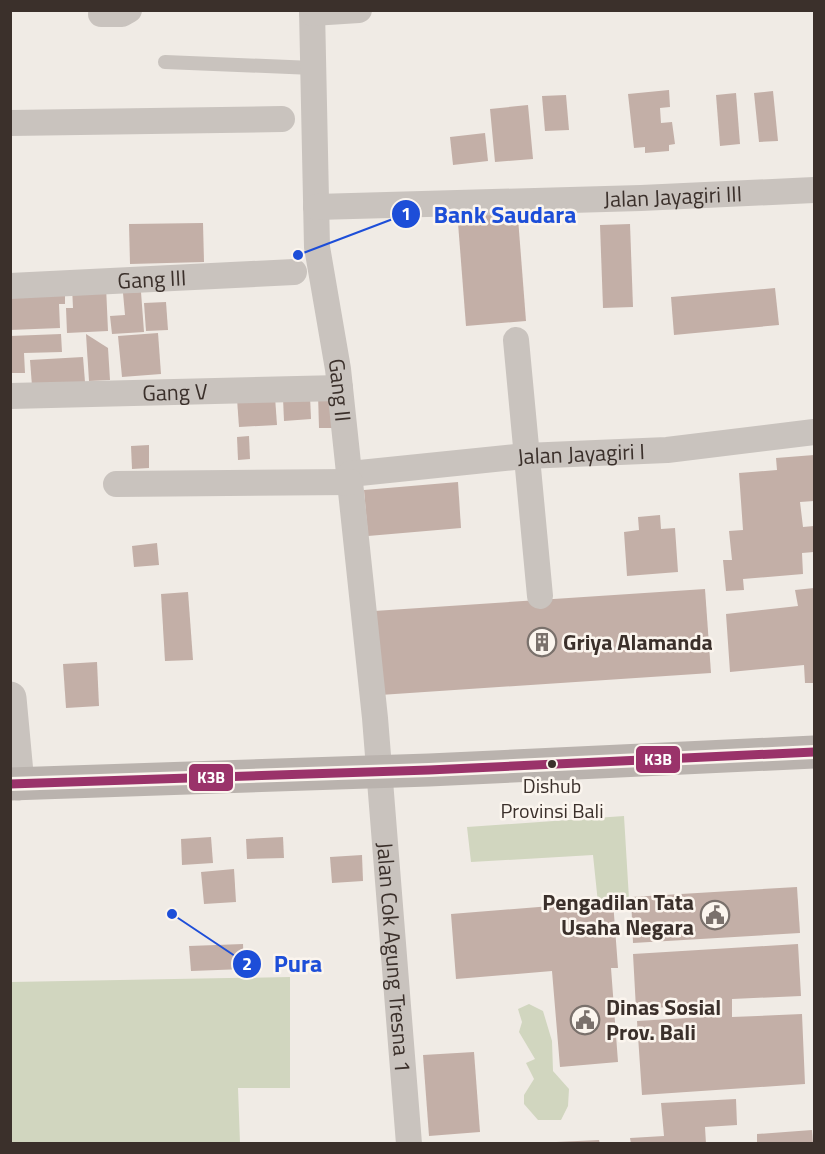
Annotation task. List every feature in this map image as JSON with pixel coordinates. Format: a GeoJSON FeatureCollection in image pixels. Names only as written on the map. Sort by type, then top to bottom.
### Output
{"type":"FeatureCollection","features":[{"type":"Feature","properties":{"kind":"main road"},"geometry":{"type":"LineString","coordinates":[[14,784],[814,752]]}},
{"type":"Feature","properties":{"kind":"street"},"geometry":{"type":"LineString","coordinates":[[101,15],[122,14],[129,10]]}},
{"type":"Feature","properties":{"kind":"street"},"geometry":{"type":"LineString","coordinates":[[312,12],[358,10]]}},
{"type":"Feature","properties":{"kind":"street","name":"Gang II"},"geometry":{"type":"LineString","coordinates":[[312,12],[317,247],[340,388],[380,771]]}},
{"type":"Feature","properties":{"kind":"street"},"geometry":{"type":"LineString","coordinates":[[10,123],[282,119]]}},
{"type":"Feature","properties":{"kind":"street","name":"Jalan Jayagiri III"},"geometry":{"type":"LineString","coordinates":[[316,207],[814,190]]}},
{"type":"Feature","properties":{"kind":"street","name":"Gang III"},"geometry":{"type":"LineString","coordinates":[[10,286],[294,272]]}},
{"type":"Feature","properties":{"kind":"street"},"geometry":{"type":"LineString","coordinates":[[516,340],[525,456],[540,596]]}},
{"type":"Feature","properties":{"kind":"street","name":"Gang V"},"geometry":{"type":"LineString","coordinates":[[10,396],[340,388]]}},
{"type":"Feature","properties":{"kind":"street","name":"Jalan Jayagiri I"},"geometry":{"type":"LineString","coordinates":[[116,484],[350,478],[525,456],[667,450],[814,432]]}},
{"type":"Feature","properties":{"kind":"street"},"geometry":{"type":"LineString","coordinates":[[10,698],[14,784]]}},
{"type":"Feature","properties":{"kind":"street","name":"Jalan Cok Agung Tresna 1"},"geometry":{"type":"LineString","coordinates":[[380,771],[409,1143]]}},
{"type":"Feature","properties":{"kind":"lane"},"geometry":{"type":"LineString","coordinates":[[165,62],[313,68]]}},
{"type":"Feature","properties":{"kind":"green space"},"geometry":{"type":"Polygon","coordinates":[[[624,816],[629,899],[598,903],[593,855],[471,862],[467,827],[624,816]]]}},
{"type":"Feature","properties":{"kind":"green space"},"geometry":{"type":"Polygon","coordinates":[[[290,977],[290,1088],[238,1088],[240,1143],[11,1143],[11,982],[290,977]]]}},
{"type":"Feature","properties":{"kind":"green space"},"geometry":{"type":"Polygon","coordinates":[[[529,1004],[543,1011],[552,1041],[553,1071],[569,1089],[568,1106],[561,1120],[538,1120],[524,1104],[524,1095],[534,1079],[526,1063],[535,1059],[519,1032],[522,1022],[518,1009],[529,1004]]]}},
{"type":"Feature","properties":{"kind":"building"},"geometry":{"type":"Polygon","coordinates":[[[669,90],[670,107],[660,108],[661,123],[672,122],[675,144],[669,145],[669,151],[645,153],[645,147],[634,148],[628,94],[669,90]]]}},
{"type":"Feature","properties":{"kind":"building"},"geometry":{"type":"Polygon","coordinates":[[[773,91],[778,141],[759,142],[754,93],[773,91]]]}},
{"type":"Feature","properties":{"kind":"building"},"geometry":{"type":"Polygon","coordinates":[[[736,93],[740,144],[720,146],[716,95],[736,93]]]}},
{"type":"Feature","properties":{"kind":"building"},"geometry":{"type":"Polygon","coordinates":[[[566,95],[569,130],[545,131],[542,96],[566,95]]]}},
{"type":"Feature","properties":{"kind":"building"},"geometry":{"type":"Polygon","coordinates":[[[528,105],[533,159],[495,162],[490,109],[528,105]]]}},
{"type":"Feature","properties":{"kind":"building"},"geometry":{"type":"Polygon","coordinates":[[[485,133],[488,161],[453,165],[450,137],[485,133]]]}},
{"type":"Feature","properties":{"kind":"building"},"geometry":{"type":"Polygon","coordinates":[[[517,205],[526,321],[466,326],[457,210],[517,205]]]}},
{"type":"Feature","properties":{"kind":"building"},"geometry":{"type":"Polygon","coordinates":[[[203,223],[204,262],[130,264],[129,224],[203,223]]]}},
{"type":"Feature","properties":{"kind":"building"},"geometry":{"type":"Polygon","coordinates":[[[630,224],[633,307],[603,308],[600,225],[630,224]]]}},
{"type":"Feature","properties":{"kind":"building"},"geometry":{"type":"Polygon","coordinates":[[[106,286],[108,331],[67,333],[66,308],[73,308],[72,287],[106,286]]]}},
{"type":"Feature","properties":{"kind":"building"},"geometry":{"type":"Polygon","coordinates":[[[775,288],[779,325],[674,335],[671,297],[775,288]]]}},
{"type":"Feature","properties":{"kind":"building"},"geometry":{"type":"Polygon","coordinates":[[[65,289],[65,304],[59,304],[60,328],[10,330],[10,291],[65,289]]]}},
{"type":"Feature","properties":{"kind":"building"},"geometry":{"type":"Polygon","coordinates":[[[141,292],[144,332],[112,334],[110,316],[125,315],[123,293],[141,292]]]}},
{"type":"Feature","properties":{"kind":"building"},"geometry":{"type":"Polygon","coordinates":[[[166,302],[168,330],[146,331],[144,303],[166,302]]]}},
{"type":"Feature","properties":{"kind":"building"},"geometry":{"type":"Polygon","coordinates":[[[158,333],[161,374],[122,377],[118,336],[158,333]]]}},
{"type":"Feature","properties":{"kind":"building"},"geometry":{"type":"Polygon","coordinates":[[[61,334],[62,352],[24,353],[25,373],[10,373],[10,336],[61,334]]]}},
{"type":"Feature","properties":{"kind":"building"},"geometry":{"type":"Polygon","coordinates":[[[86,334],[108,348],[110,380],[89,381],[86,334]]]}},
{"type":"Feature","properties":{"kind":"building"},"geometry":{"type":"Polygon","coordinates":[[[83,357],[85,382],[32,386],[30,360],[83,357]]]}},
{"type":"Feature","properties":{"kind":"building"},"geometry":{"type":"Polygon","coordinates":[[[318,394],[335,394],[336,428],[319,428],[318,394]]]}},
{"type":"Feature","properties":{"kind":"building"},"geometry":{"type":"Polygon","coordinates":[[[310,396],[311,419],[284,421],[283,398],[310,396]]]}},
{"type":"Feature","properties":{"kind":"building"},"geometry":{"type":"Polygon","coordinates":[[[275,397],[277,425],[239,427],[237,399],[275,397]]]}},
{"type":"Feature","properties":{"kind":"building"},"geometry":{"type":"Polygon","coordinates":[[[249,436],[250,459],[238,460],[237,437],[249,436]]]}},
{"type":"Feature","properties":{"kind":"building"},"geometry":{"type":"Polygon","coordinates":[[[149,445],[149,468],[132,469],[131,446],[149,445]]]}},
{"type":"Feature","properties":{"kind":"building"},"geometry":{"type":"Polygon","coordinates":[[[814,455],[814,501],[800,502],[803,527],[814,526],[814,552],[802,553],[803,574],[743,579],[744,590],[726,591],[723,560],[732,560],[729,531],[743,530],[739,473],[777,470],[776,458],[814,455]]]}},
{"type":"Feature","properties":{"kind":"building"},"geometry":{"type":"Polygon","coordinates":[[[458,482],[461,528],[368,536],[364,490],[458,482]]]}},
{"type":"Feature","properties":{"kind":"building"},"geometry":{"type":"Polygon","coordinates":[[[660,515],[661,529],[675,528],[678,572],[627,576],[624,532],[639,530],[638,517],[660,515]]]}},
{"type":"Feature","properties":{"kind":"building"},"geometry":{"type":"Polygon","coordinates":[[[157,543],[159,565],[134,567],[132,546],[157,543]]]}},
{"type":"Feature","properties":{"kind":"building"},"geometry":{"type":"Polygon","coordinates":[[[814,588],[814,683],[805,683],[804,665],[730,672],[726,614],[798,606],[795,590],[814,588]]]}},
{"type":"Feature","properties":{"kind":"building","name":"Griya Alamanda"},"geometry":{"type":"Polygon","coordinates":[[[705,589],[711,673],[380,695],[374,611],[705,589]]]}},
{"type":"Feature","properties":{"kind":"building"},"geometry":{"type":"Polygon","coordinates":[[[188,592],[193,660],[165,661],[161,594],[188,592]]]}},
{"type":"Feature","properties":{"kind":"building"},"geometry":{"type":"Polygon","coordinates":[[[97,662],[99,706],[66,708],[63,664],[97,662]]]}},
{"type":"Feature","properties":{"kind":"building"},"geometry":{"type":"Polygon","coordinates":[[[211,837],[213,863],[182,865],[181,839],[211,837]]]}},
{"type":"Feature","properties":{"kind":"building"},"geometry":{"type":"Polygon","coordinates":[[[283,837],[284,858],[247,859],[246,839],[283,837]]]}},
{"type":"Feature","properties":{"kind":"building"},"geometry":{"type":"Polygon","coordinates":[[[362,855],[363,881],[332,883],[330,857],[362,855]]]}},
{"type":"Feature","properties":{"kind":"building"},"geometry":{"type":"Polygon","coordinates":[[[234,869],[236,902],[204,904],[201,872],[234,869]]]}},
{"type":"Feature","properties":{"kind":"building","name":"Pengadilan Tata Usaha Negara"},"geometry":{"type":"Polygon","coordinates":[[[797,887],[800,933],[633,943],[631,897],[797,887]]]}},
{"type":"Feature","properties":{"kind":"building","name":"Dinas Sosial Prov. Bali"},"geometry":{"type":"Polygon","coordinates":[[[613,901],[618,968],[611,968],[618,1062],[560,1067],[552,971],[456,979],[451,914],[613,901]]]}},
{"type":"Feature","properties":{"kind":"building"},"geometry":{"type":"Polygon","coordinates":[[[243,944],[244,969],[191,971],[189,946],[243,944]]]}},
{"type":"Feature","properties":{"kind":"building"},"geometry":{"type":"Polygon","coordinates":[[[798,944],[801,996],[732,999],[732,1017],[802,1014],[805,1084],[642,1095],[637,1021],[703,1017],[703,1005],[636,1009],[633,954],[798,944]]]}},
{"type":"Feature","properties":{"kind":"building"},"geometry":{"type":"Polygon","coordinates":[[[474,1052],[480,1132],[429,1136],[423,1055],[474,1052]]]}},
{"type":"Feature","properties":{"kind":"building"},"geometry":{"type":"Polygon","coordinates":[[[736,1099],[737,1125],[705,1127],[706,1144],[631,1144],[630,1138],[664,1136],[661,1103],[736,1099]]]}},
{"type":"Feature","properties":{"kind":"building"},"geometry":{"type":"Polygon","coordinates":[[[812,1130],[813,1144],[757,1144],[757,1134],[812,1130]]]}},
{"type":"Feature","properties":{"kind":"building"},"geometry":{"type":"Polygon","coordinates":[[[599,1140],[600,1144],[556,1144],[556,1142],[599,1140]]]}},
{"type":"Feature","properties":{"kind":"transit line","name":"K3B"},"geometry":{"type":"LineString","coordinates":[[10,784],[429,770],[814,752]]}},
{"type":"Feature","properties":{"kind":"place","name":"Bank Saudara"},"geometry":{"type":"Point","coordinates":[298,255]}},
{"type":"Feature","properties":{"kind":"place","name":"Griya Alamanda"},"geometry":{"type":"Point","coordinates":[542,642]}},
{"type":"Feature","properties":{"kind":"place","name":"Dishub Provinsi Bali"},"geometry":{"type":"Point","coordinates":[552,764]}},
{"type":"Feature","properties":{"kind":"place","name":"Pura"},"geometry":{"type":"Point","coordinates":[172,914]}},
{"type":"Feature","properties":{"kind":"place","name":"Pengadilan Tata Usaha Negara"},"geometry":{"type":"Point","coordinates":[715,915]}},
{"type":"Feature","properties":{"kind":"place","name":"Dinas Sosial Prov. Bali"},"geometry":{"type":"Point","coordinates":[585,1020]}}]}
